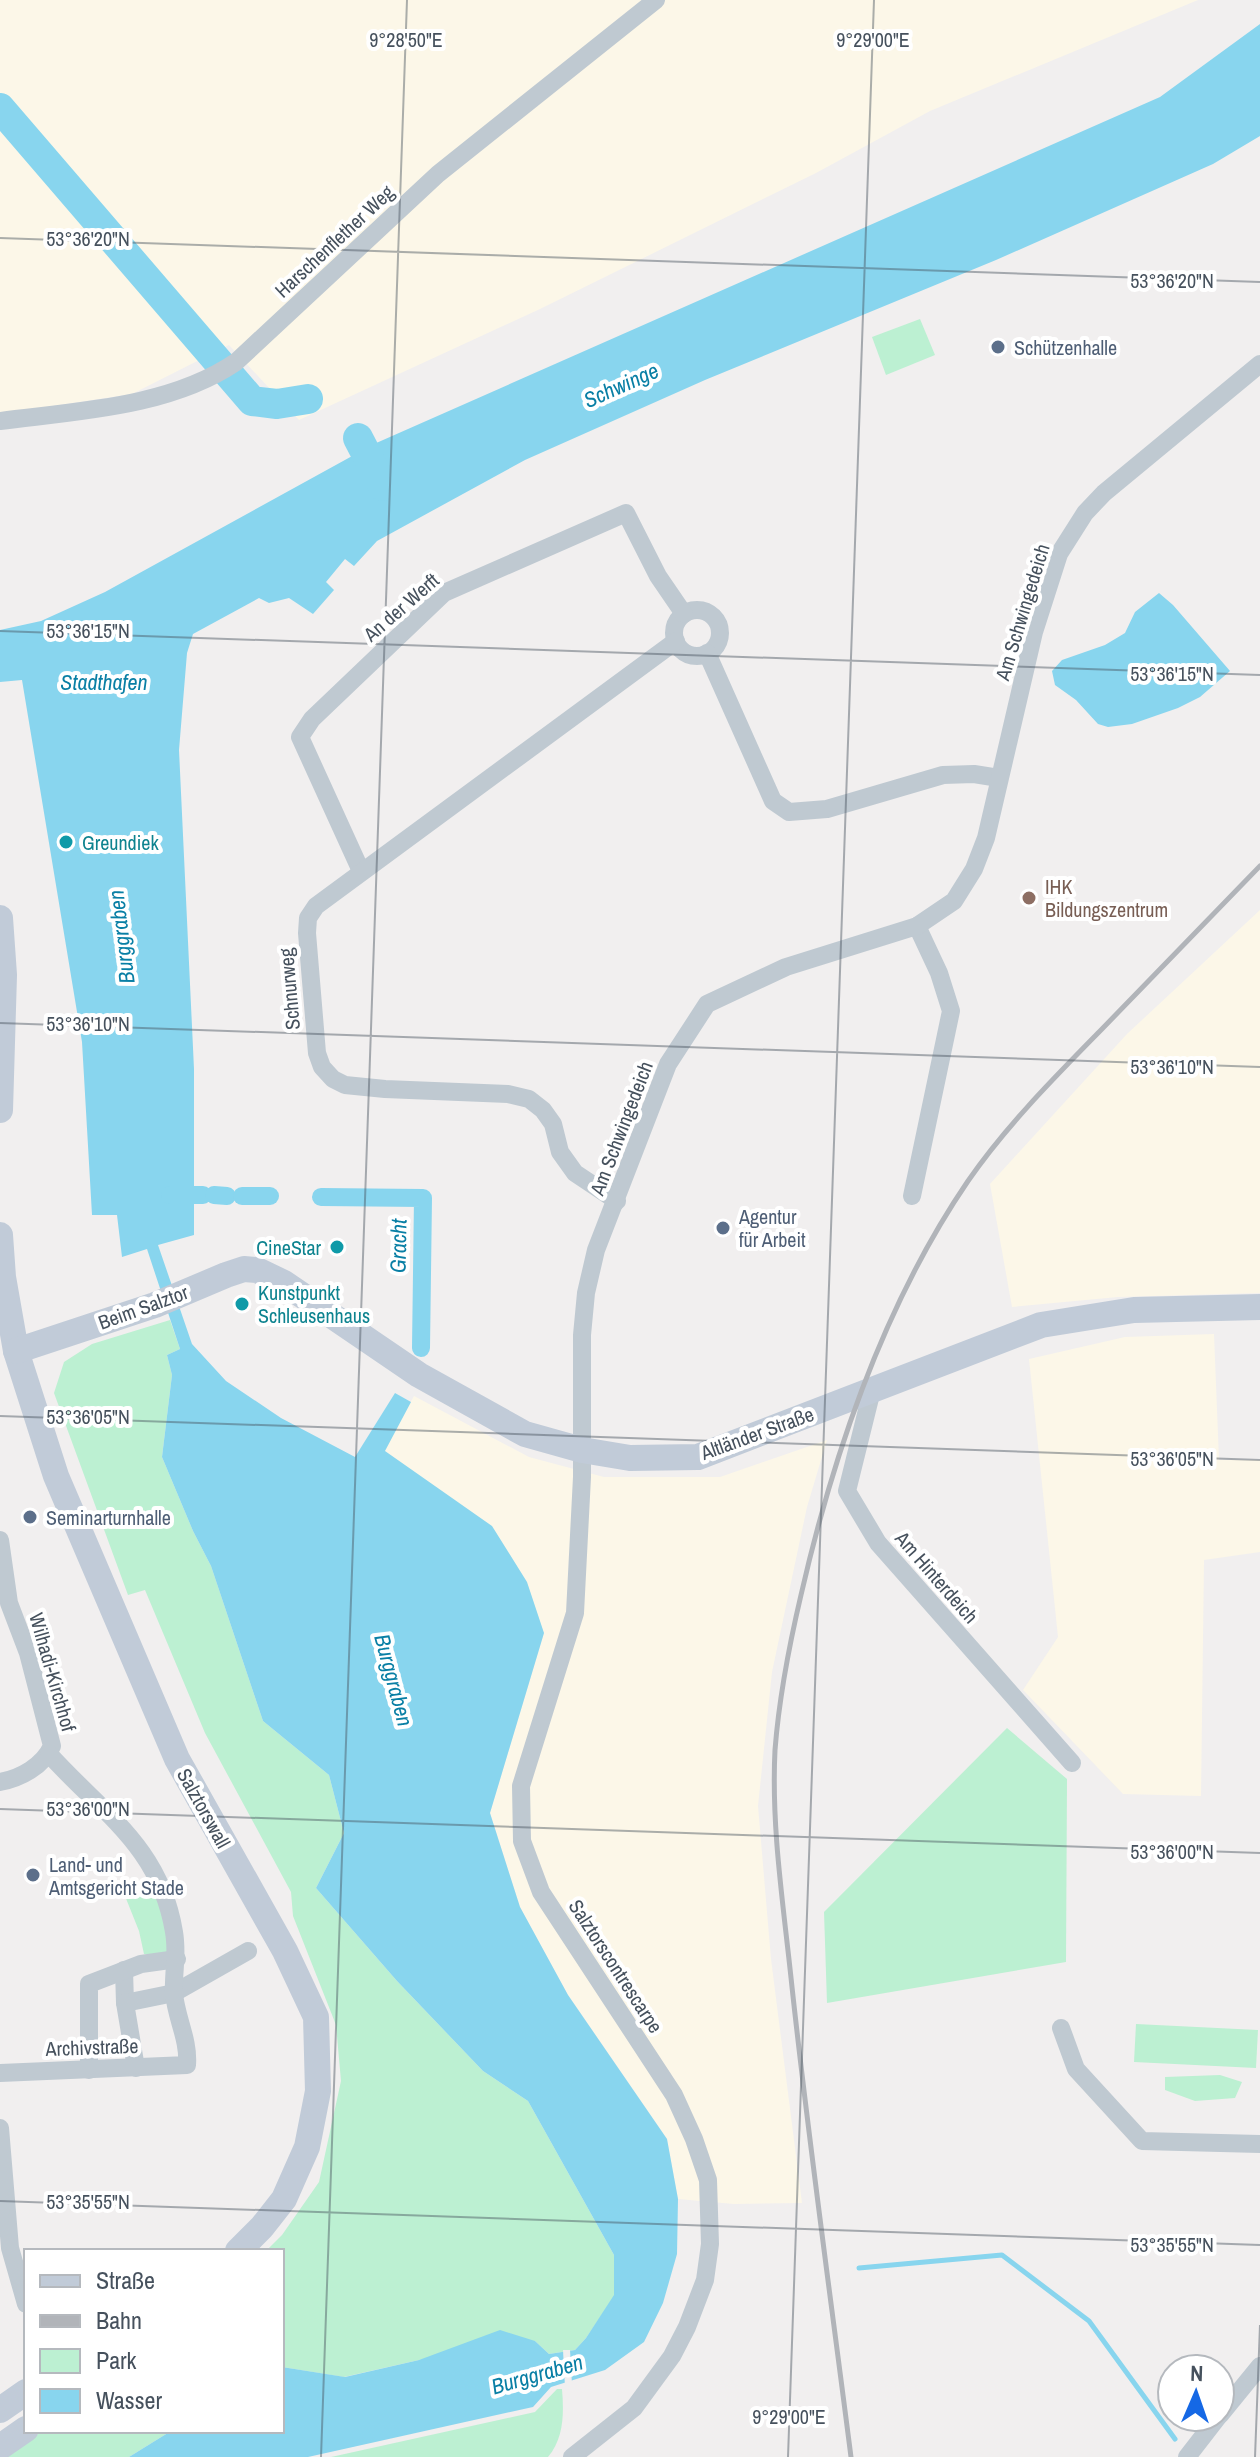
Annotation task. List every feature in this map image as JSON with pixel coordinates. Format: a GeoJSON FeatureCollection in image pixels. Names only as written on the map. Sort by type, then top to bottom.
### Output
{"type":"FeatureCollection","features":[{"type":"Feature","properties":{"kind":"main road"},"geometry":{"type":"LineString","coordinates":[[0,918],[4,975],[0,1110]]}},
{"type":"Feature","properties":{"kind":"main road","name":"Salztorswall"},"geometry":{"type":"LineString","coordinates":[[0,1235],[8,1354],[56,1476],[171,1746],[285,1951],[316,2017],[318,2091],[307,2147],[284,2199],[240,2249]]}},
{"type":"Feature","properties":{"kind":"main road","name":"Beim Salztor"},"geometry":{"type":"LineString","coordinates":[[8,1354],[166,1300],[244,1269],[257,1270],[284,1283]]}},
{"type":"Feature","properties":{"kind":"main road","name":"Altländer Straße"},"geometry":{"type":"LineString","coordinates":[[284,1283],[419,1375],[525,1434],[582,1450],[630,1458],[698,1457],[1041,1325],[1134,1310],[1260,1307]]}},
{"type":"Feature","properties":{"kind":"main road"},"geometry":{"type":"LineString","coordinates":[[0,2410],[24,2393]]}},
{"type":"Feature","properties":{"kind":"main road"},"geometry":{"type":"LineString","coordinates":[[0,2447],[24,2430]]}},
{"type":"Feature","properties":{"kind":"street","name":"Harschenflether Weg"},"geometry":{"type":"LineString","coordinates":[[0,421],[123,405],[213,378],[236,362],[438,174],[656,0]]}},
{"type":"Feature","properties":{"kind":"street","name":"Am Schwingedeich"},"geometry":{"type":"LineString","coordinates":[[582,1450],[582,1335],[586,1293],[596,1250],[668,1064],[707,1004],[786,967],[917,926],[954,901],[974,869],[986,838],[1034,632],[1059,554],[1085,513],[1104,493],[1260,364]]}},
{"type":"Feature","properties":{"kind":"street","name":"An der Werft"},"geometry":{"type":"LineString","coordinates":[[361,871],[300,737],[312,719],[444,593],[626,513],[658,576],[684,614]]}},
{"type":"Feature","properties":{"kind":"street"},"geometry":{"type":"LineString","coordinates":[[705,611],[716,620],[719,640],[707,653],[692,655],[676,641],[675,626],[684,614],[705,611]]}},
{"type":"Feature","properties":{"kind":"street","name":"Schnurweg"},"geometry":{"type":"LineString","coordinates":[[617,1201],[575,1173],[560,1152],[553,1124],[543,1110],[529,1099],[508,1094],[345,1085],[333,1079],[322,1067],[317,1053],[308,918],[316,906],[361,871],[676,641]]}},
{"type":"Feature","properties":{"kind":"street"},"geometry":{"type":"LineString","coordinates":[[707,653],[773,801],[789,812],[827,809],[943,775],[974,774],[999,778]]}},
{"type":"Feature","properties":{"kind":"street"},"geometry":{"type":"LineString","coordinates":[[912,1196],[951,1011],[939,973],[917,926]]}},
{"type":"Feature","properties":{"kind":"street","name":"Am Hinterdeich"},"geometry":{"type":"LineString","coordinates":[[872,1390],[847,1491],[878,1543],[1072,1763]]}},
{"type":"Feature","properties":{"kind":"street","name":"Salztorscontrescarpe"},"geometry":{"type":"LineString","coordinates":[[572,2457],[634,2408],[672,2356],[705,2280],[710,2244],[708,2180],[674,2095],[541,1892],[522,1841],[521,1786],[575,1613],[582,1450]]}},
{"type":"Feature","properties":{"kind":"street","name":"Wilhadi-Kirchhof"},"geometry":{"type":"LineString","coordinates":[[0,1540],[4,1603],[28,1653],[52,1746],[49,1754],[32,1769],[0,1782]]}},
{"type":"Feature","properties":{"kind":"street"},"geometry":{"type":"LineString","coordinates":[[49,1754],[128,1832],[141,1850],[164,1894],[174,1932],[177,1959],[174,1993]]}},
{"type":"Feature","properties":{"kind":"street"},"geometry":{"type":"LineString","coordinates":[[125,2003],[174,1993],[248,1951]]}},
{"type":"Feature","properties":{"kind":"street"},"geometry":{"type":"LineString","coordinates":[[89,2070],[89,1984],[141,1964],[177,1959]]}},
{"type":"Feature","properties":{"kind":"street"},"geometry":{"type":"LineString","coordinates":[[124,1970],[125,2003],[136,2068]]}},
{"type":"Feature","properties":{"kind":"street","name":"Archivstraße"},"geometry":{"type":"LineString","coordinates":[[0,2073],[187,2065],[188,2049],[174,1993]]}},
{"type":"Feature","properties":{"kind":"street"},"geometry":{"type":"LineString","coordinates":[[1061,2028],[1076,2069],[1142,2141],[1260,2144]]}},
{"type":"Feature","properties":{"kind":"street"},"geometry":{"type":"LineString","coordinates":[[0,2128],[10,2248],[24,2297]]}},
{"type":"Feature","properties":{"kind":"street"},"geometry":{"type":"LineString","coordinates":[[1236,2395],[1260,2366]]}},
{"type":"Feature","properties":{"kind":"street"},"geometry":{"type":"LineString","coordinates":[[1187,2457],[1206,2433]]}},
{"type":"Feature","properties":{"kind":"shaded area"},"geometry":{"type":"Polygon","coordinates":[[[0,0],[1198,0],[930,111],[816,173],[540,309],[299,420],[229,345],[132,394],[0,414],[0,0]]]}},
{"type":"Feature","properties":{"kind":"shaded area"},"geometry":{"type":"Polygon","coordinates":[[[1260,910],[1260,1293],[1118,1297],[1012,1307],[990,1184],[1127,1034],[1260,910]]]}},
{"type":"Feature","properties":{"kind":"shaded area"},"geometry":{"type":"Polygon","coordinates":[[[1214,1334],[1219,1460],[1260,1460],[1260,1552],[1204,1560],[1201,1796],[1123,1794],[1023,1690],[1058,1637],[1029,1359],[1125,1337],[1214,1334]]]}},
{"type":"Feature","properties":{"kind":"shaded area"},"geometry":{"type":"Polygon","coordinates":[[[414,1396],[529,1457],[604,1477],[720,1477],[827,1440],[807,1507],[772,1672],[758,1806],[771,1959],[802,2203],[734,2204],[678,2199],[667,2139],[568,1995],[520,1907],[490,1813],[544,1633],[384,1450],[414,1396]]]}},
{"type":"Feature","properties":{"kind":"green space"},"geometry":{"type":"Polygon","coordinates":[[[920,319],[935,355],[886,375],[872,337],[920,319]]]}},
{"type":"Feature","properties":{"kind":"green space"},"geometry":{"type":"Polygon","coordinates":[[[170,1320],[180,1349],[167,1355],[172,1375],[162,1457],[211,1566],[263,1721],[329,1775],[344,1833],[316,1888],[397,1981],[483,2071],[528,2101],[614,2255],[615,2295],[575,2350],[549,2354],[535,2341],[419,2360],[344,2377],[284,2367],[284,2249],[268,2249],[282,2235],[319,2182],[341,2081],[336,2025],[293,1916],[291,1892],[205,1733],[145,1590],[128,1595],[54,1393],[64,1362],[92,1344],[170,1320]]]}},
{"type":"Feature","properties":{"kind":"green space"},"geometry":{"type":"Polygon","coordinates":[[[1007,1728],[1067,1779],[1066,1962],[827,2003],[824,1912],[1007,1728]]]}},
{"type":"Feature","properties":{"kind":"green space"},"geometry":{"type":"Polygon","coordinates":[[[147,1878],[162,1906],[170,1950],[166,1954],[144,1954],[139,1931],[123,1891],[147,1878]]]}},
{"type":"Feature","properties":{"kind":"green space"},"geometry":{"type":"Polygon","coordinates":[[[1136,2024],[1258,2030],[1256,2068],[1134,2062],[1136,2024]]]}},
{"type":"Feature","properties":{"kind":"green space"},"geometry":{"type":"Polygon","coordinates":[[[1220,2075],[1242,2082],[1235,2098],[1195,2101],[1165,2090],[1165,2077],[1220,2075]]]}},
{"type":"Feature","properties":{"kind":"green space"},"geometry":{"type":"Polygon","coordinates":[[[557,2389],[562,2389],[562,2425],[548,2457],[331,2457],[535,2412],[557,2389]]]}},
{"type":"Feature","properties":{"kind":"green space"},"geometry":{"type":"Polygon","coordinates":[[[40,2433],[168,2433],[129,2457],[3,2457],[40,2433]]]}},
{"type":"Feature","properties":{"kind":"water"},"geometry":{"type":"Polygon","coordinates":[[[1260,24],[1260,136],[1213,164],[996,260],[705,380],[525,460],[377,541],[354,566],[345,559],[326,582],[334,590],[313,614],[289,598],[269,603],[259,598],[193,634],[187,653],[179,750],[194,1069],[194,1235],[158,1245],[192,1344],[226,1381],[281,1418],[355,1457],[395,1393],[411,1402],[385,1451],[492,1526],[527,1582],[544,1633],[490,1813],[520,1907],[568,1995],[667,2139],[678,2199],[677,2254],[663,2303],[644,2342],[605,2370],[551,2387],[533,2407],[308,2457],[129,2457],[168,2433],[284,2433],[284,2367],[345,2377],[419,2360],[500,2330],[535,2341],[549,2354],[575,2350],[614,2295],[614,2255],[528,2101],[483,2071],[397,1981],[316,1888],[344,1833],[329,1775],[263,1721],[211,1566],[162,1457],[172,1375],[167,1355],[180,1349],[147,1249],[122,1257],[117,1215],[92,1215],[82,1042],[22,680],[0,682],[0,630],[41,621],[105,592],[374,444],[1160,97],[1260,24]]]}},
{"type":"Feature","properties":{"kind":"water"},"geometry":{"type":"Polygon","coordinates":[[[1159,593],[1230,671],[1200,697],[1178,708],[1132,724],[1108,727],[1098,724],[1076,700],[1055,685],[1052,671],[1062,660],[1105,645],[1125,633],[1135,612],[1159,593]]]}},
{"type":"Feature","properties":{"kind":"pier"},"geometry":{"type":"Polygon","coordinates":[[[563,2350],[570,2350],[572,2384],[565,2387],[563,2350]]]}},
{"type":"Feature","properties":{"kind":"waterway"},"geometry":{"type":"LineString","coordinates":[[0,108],[252,401],[277,404],[308,399]]}},
{"type":"Feature","properties":{"kind":"waterway"},"geometry":{"type":"LineString","coordinates":[[358,438],[383,486]]}},
{"type":"Feature","properties":{"kind":"waterway","name":"Gracht"},"geometry":{"type":"LineString","coordinates":[[170,1195],[203,1195]]}},
{"type":"Feature","properties":{"kind":"waterway","name":"Gracht"},"geometry":{"type":"LineString","coordinates":[[214,1195],[227,1196]]}},
{"type":"Feature","properties":{"kind":"waterway","name":"Gracht"},"geometry":{"type":"LineString","coordinates":[[242,1196],[270,1196]]}},
{"type":"Feature","properties":{"kind":"waterway","name":"Gracht"},"geometry":{"type":"LineString","coordinates":[[321,1197],[423,1198],[421,1348]]}},
{"type":"Feature","properties":{"kind":"waterway"},"geometry":{"type":"LineString","coordinates":[[859,2268],[1002,2255],[1089,2321],[1175,2439]]}},
{"type":"Feature","properties":{"kind":"railway"},"geometry":{"type":"LineString","coordinates":[[851,2457],[799,2046],[775,1809],[775,1750],[782,1692],[792,1633],[814,1541],[846,1433],[887,1328],[911,1277],[968,1181],[1031,1103],[1260,866]]}},
{"type":"Feature","properties":{"kind":"place","name":"Schützenhalle"},"geometry":{"type":"Point","coordinates":[998,347]}},
{"type":"Feature","properties":{"kind":"place","name":"Greundiek"},"geometry":{"type":"Point","coordinates":[66,842]}},
{"type":"Feature","properties":{"kind":"place","name":"IHK Bildungszentrum"},"geometry":{"type":"Point","coordinates":[1029,898]}},
{"type":"Feature","properties":{"kind":"place","name":"Agentur für Arbeit"},"geometry":{"type":"Point","coordinates":[723,1228]}},
{"type":"Feature","properties":{"kind":"place","name":"CineStar"},"geometry":{"type":"Point","coordinates":[337,1247]}},
{"type":"Feature","properties":{"kind":"place","name":"Kunstpunkt Schleusenhaus"},"geometry":{"type":"Point","coordinates":[242,1304]}},
{"type":"Feature","properties":{"kind":"place","name":"Seminarturnhalle"},"geometry":{"type":"Point","coordinates":[30,1517]}},
{"type":"Feature","properties":{"kind":"place","name":"Land- und Amtsgericht Stade"},"geometry":{"type":"Point","coordinates":[33,1875]}},
{"type":"Feature","properties":{"kind":"water label","name":"Schwinge"},"geometry":{"type":"Point","coordinates":[621,385]}},
{"type":"Feature","properties":{"kind":"water label","name":"Stadthafen"},"geometry":{"type":"Point","coordinates":[104,682]}},
{"type":"Feature","properties":{"kind":"water label","name":"Burggraben"},"geometry":{"type":"Point","coordinates":[121,937]}},
{"type":"Feature","properties":{"kind":"water label","name":"Burggraben"},"geometry":{"type":"Point","coordinates":[394,1680]}},
{"type":"Feature","properties":{"kind":"water label","name":"Burggraben"},"geometry":{"type":"Point","coordinates":[537,2374]}}]}
